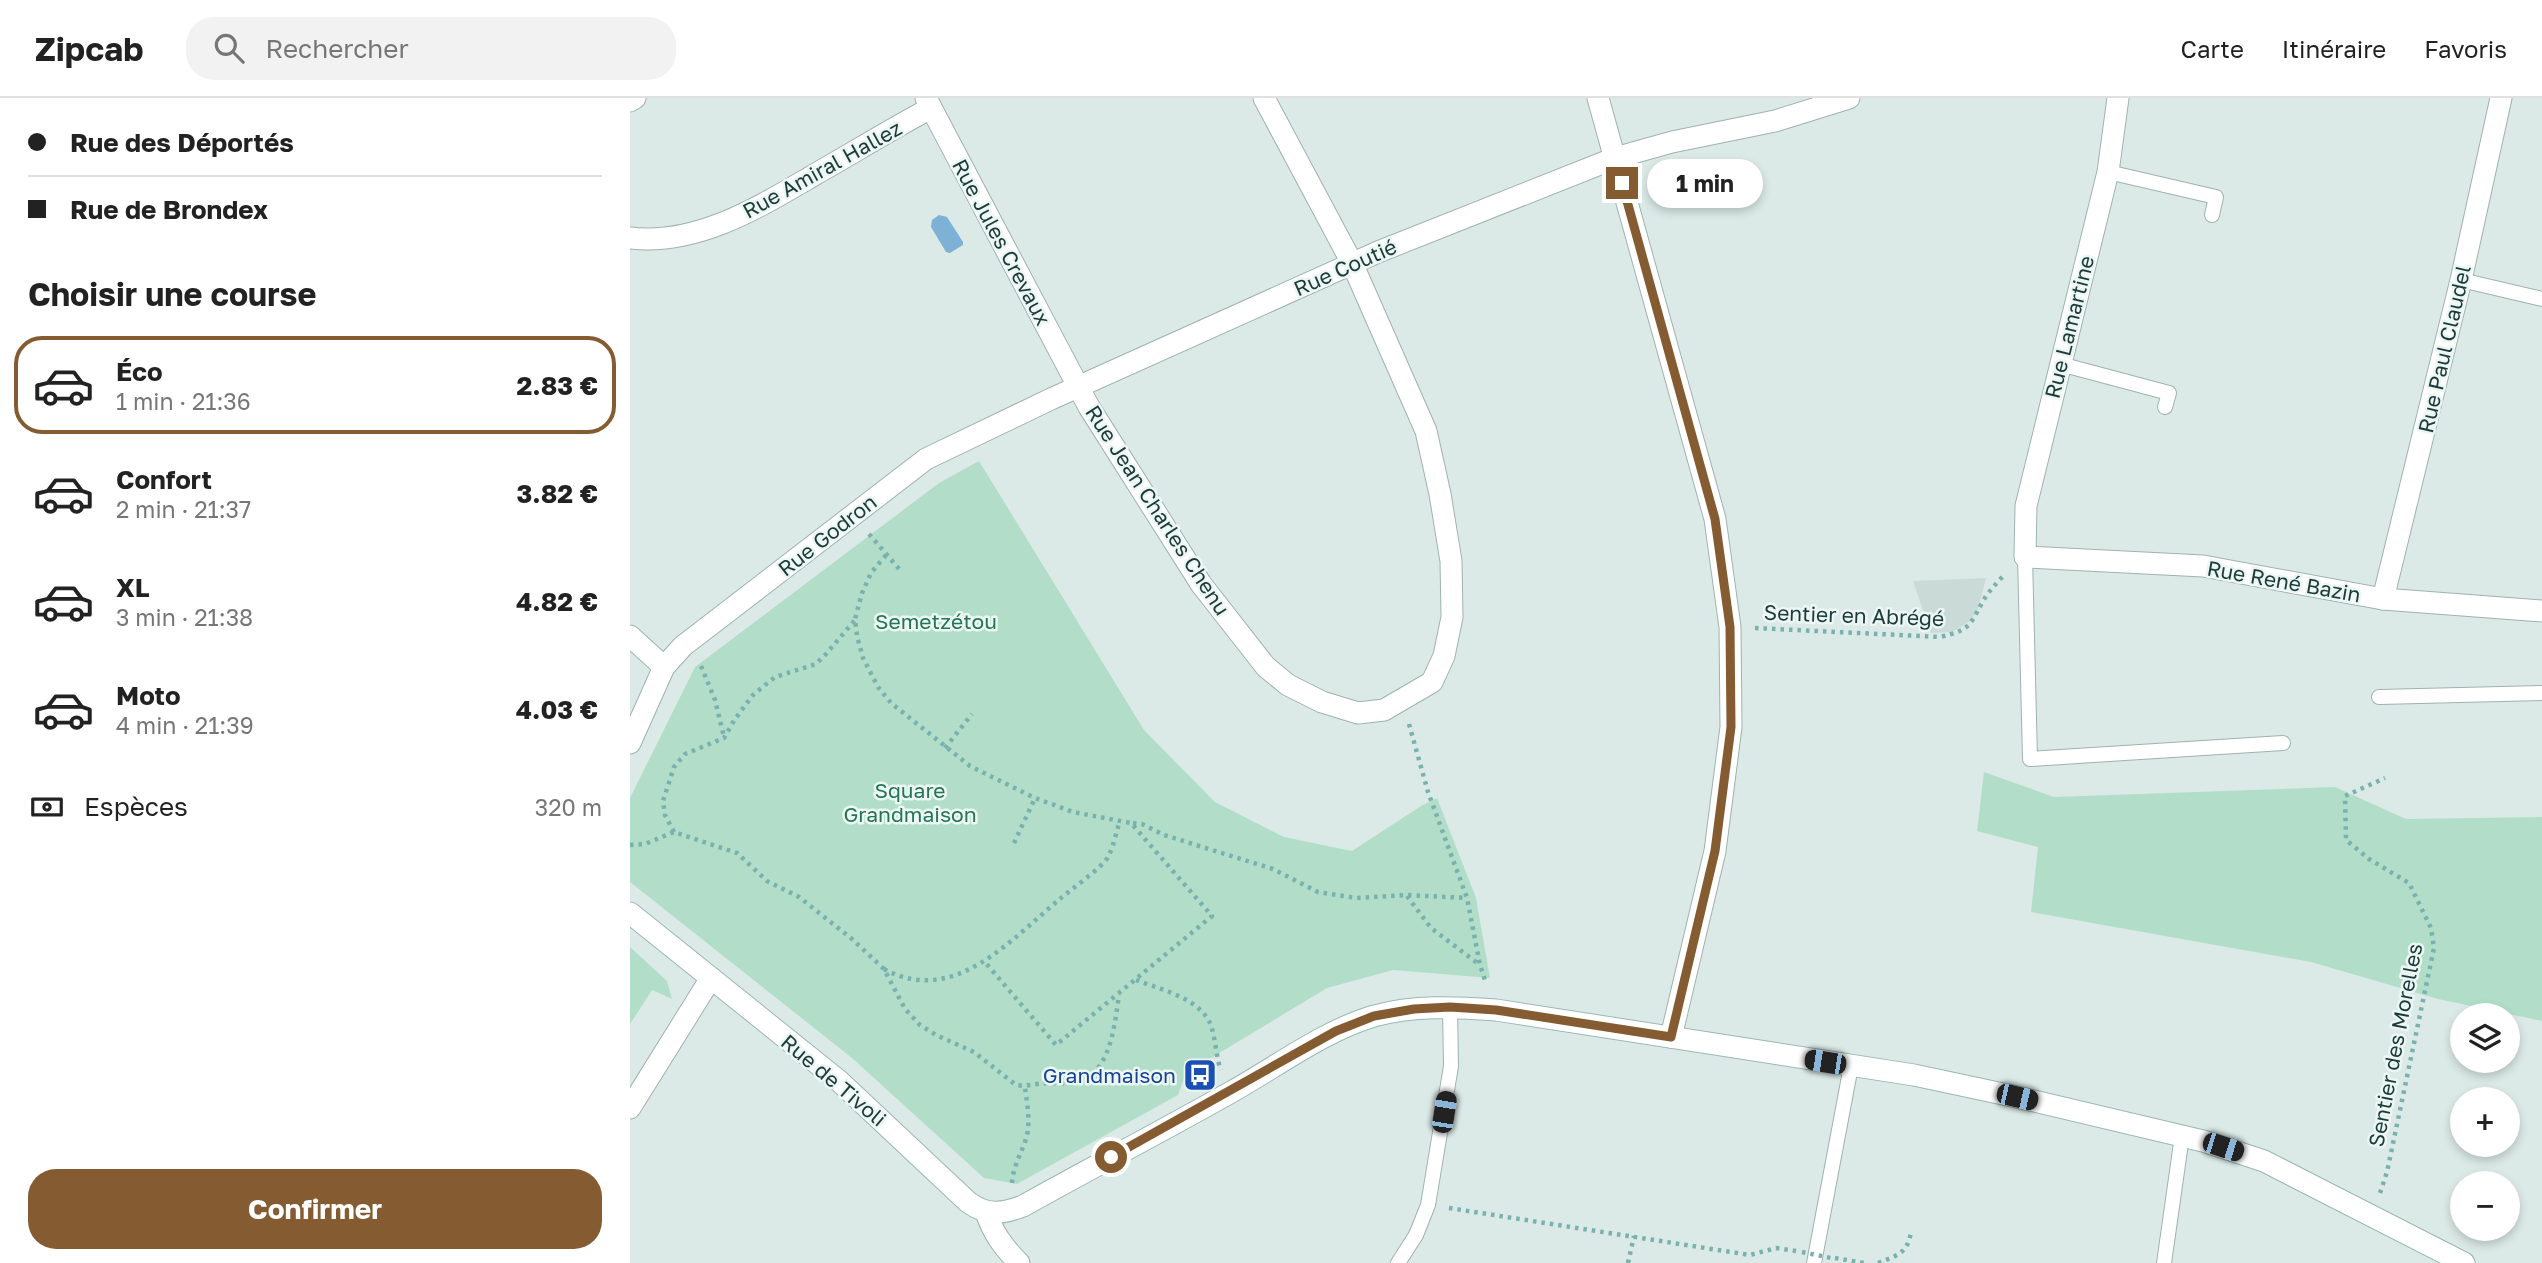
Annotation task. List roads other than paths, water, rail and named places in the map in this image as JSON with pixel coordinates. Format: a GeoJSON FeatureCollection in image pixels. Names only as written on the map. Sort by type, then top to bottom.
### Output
{"type":"FeatureCollection","features":[{"type":"Feature","properties":{"kind":"street"},"geometry":{"type":"LineString","coordinates":[[630,100],[635,98]]}},
{"type":"Feature","properties":{"kind":"street","name":"Rue Jean Charles Chenu"},"geometry":{"type":"LineString","coordinates":[[1079,387],[1201,584],[1266,667],[1288,685],[1322,702],[1358,713],[1384,710],[1432,682],[1444,656],[1452,617],[1451,561],[1426,431],[1352,263],[1264,98]]}},
{"type":"Feature","properties":{"kind":"street"},"geometry":{"type":"LineString","coordinates":[[1598,98],[1715,519],[1730,627],[1731,727],[1715,851],[1671,1037]]}},
{"type":"Feature","properties":{"kind":"street","name":"Rue Coutié"},"geometry":{"type":"LineString","coordinates":[[1079,387],[1352,263],[1615,158],[1672,142],[1775,121],[1849,98]]}},
{"type":"Feature","properties":{"kind":"street","name":"Rue Lamartine"},"geometry":{"type":"LineString","coordinates":[[2025,557],[2026,506],[2108,172],[2118,98]]}},
{"type":"Feature","properties":{"kind":"street","name":"Rue Paul Claudel"},"geometry":{"type":"LineString","coordinates":[[2383,599],[2501,98]]}},
{"type":"Feature","properties":{"kind":"street","name":"Rue Amiral Hallez"},"geometry":{"type":"LineString","coordinates":[[630,238],[644,239],[695,232],[747,214],[928,103]]}},
{"type":"Feature","properties":{"kind":"street","name":"Rue Jules Crevaux"},"geometry":{"type":"LineString","coordinates":[[928,103],[1079,387]]}},
{"type":"Feature","properties":{"kind":"street","name":"Rue Godron"},"geometry":{"type":"LineString","coordinates":[[630,743],[664,667],[682,646],[926,459],[1079,387]]}},
{"type":"Feature","properties":{"kind":"street","name":"Rue René Bazin"},"geometry":{"type":"LineString","coordinates":[[2025,557],[2203,566],[2383,599],[2542,611]]}},
{"type":"Feature","properties":{"kind":"street"},"geometry":{"type":"LineString","coordinates":[[630,636],[664,667]]}},
{"type":"Feature","properties":{"kind":"street","name":"Rue de Tivoli"},"geometry":{"type":"LineString","coordinates":[[630,913],[838,1080],[968,1202],[986,1212]]}},
{"type":"Feature","properties":{"kind":"street"},"geometry":{"type":"LineString","coordinates":[[630,1108],[711,978]]}},
{"type":"Feature","properties":{"kind":"street"},"geometry":{"type":"LineString","coordinates":[[1019,1263],[1000,1243],[986,1212],[999,1213],[1023,1206],[1336,1031],[1374,1016],[1414,1009],[1450,1007],[1496,1010],[1914,1075],[2182,1136],[2264,1161],[2464,1263]]}},
{"type":"Feature","properties":{"kind":"lane"},"geometry":{"type":"LineString","coordinates":[[2108,172],[2216,197],[2212,215]]}},
{"type":"Feature","properties":{"kind":"lane"},"geometry":{"type":"LineString","coordinates":[[2460,280],[2542,299]]}},
{"type":"Feature","properties":{"kind":"lane"},"geometry":{"type":"LineString","coordinates":[[2060,364],[2169,393],[2165,407]]}},
{"type":"Feature","properties":{"kind":"lane"},"geometry":{"type":"LineString","coordinates":[[2025,557],[2030,759],[2283,743]]}},
{"type":"Feature","properties":{"kind":"lane"},"geometry":{"type":"LineString","coordinates":[[2379,697],[2542,693]]}},
{"type":"Feature","properties":{"kind":"lane"},"geometry":{"type":"LineString","coordinates":[[1398,1263],[1416,1236],[1427,1205],[1451,1066],[1450,1007]]}},
{"type":"Feature","properties":{"kind":"lane"},"geometry":{"type":"LineString","coordinates":[[1814,1263],[1851,1066]]}},
{"type":"Feature","properties":{"kind":"lane"},"geometry":{"type":"LineString","coordinates":[[2164,1263],[2182,1136]]}},
{"type":"Feature","properties":{"kind":"water"},"geometry":{"type":"Polygon","coordinates":[[[939,215],[947,217],[963,242],[963,245],[950,253],[946,252],[931,227],[932,220],[939,215]]]}},
{"type":"Feature","properties":{"kind":"place","name":"Grandmaison"},"geometry":{"type":"Point","coordinates":[1200,1075]}},
{"type":"Feature","properties":{"kind":"park label","name":"Semetzétou"},"geometry":{"type":"Point","coordinates":[936,621]}},
{"type":"Feature","properties":{"kind":"park label","name":"Square Grandmaison"},"geometry":{"type":"Point","coordinates":[910,802]}}]}
